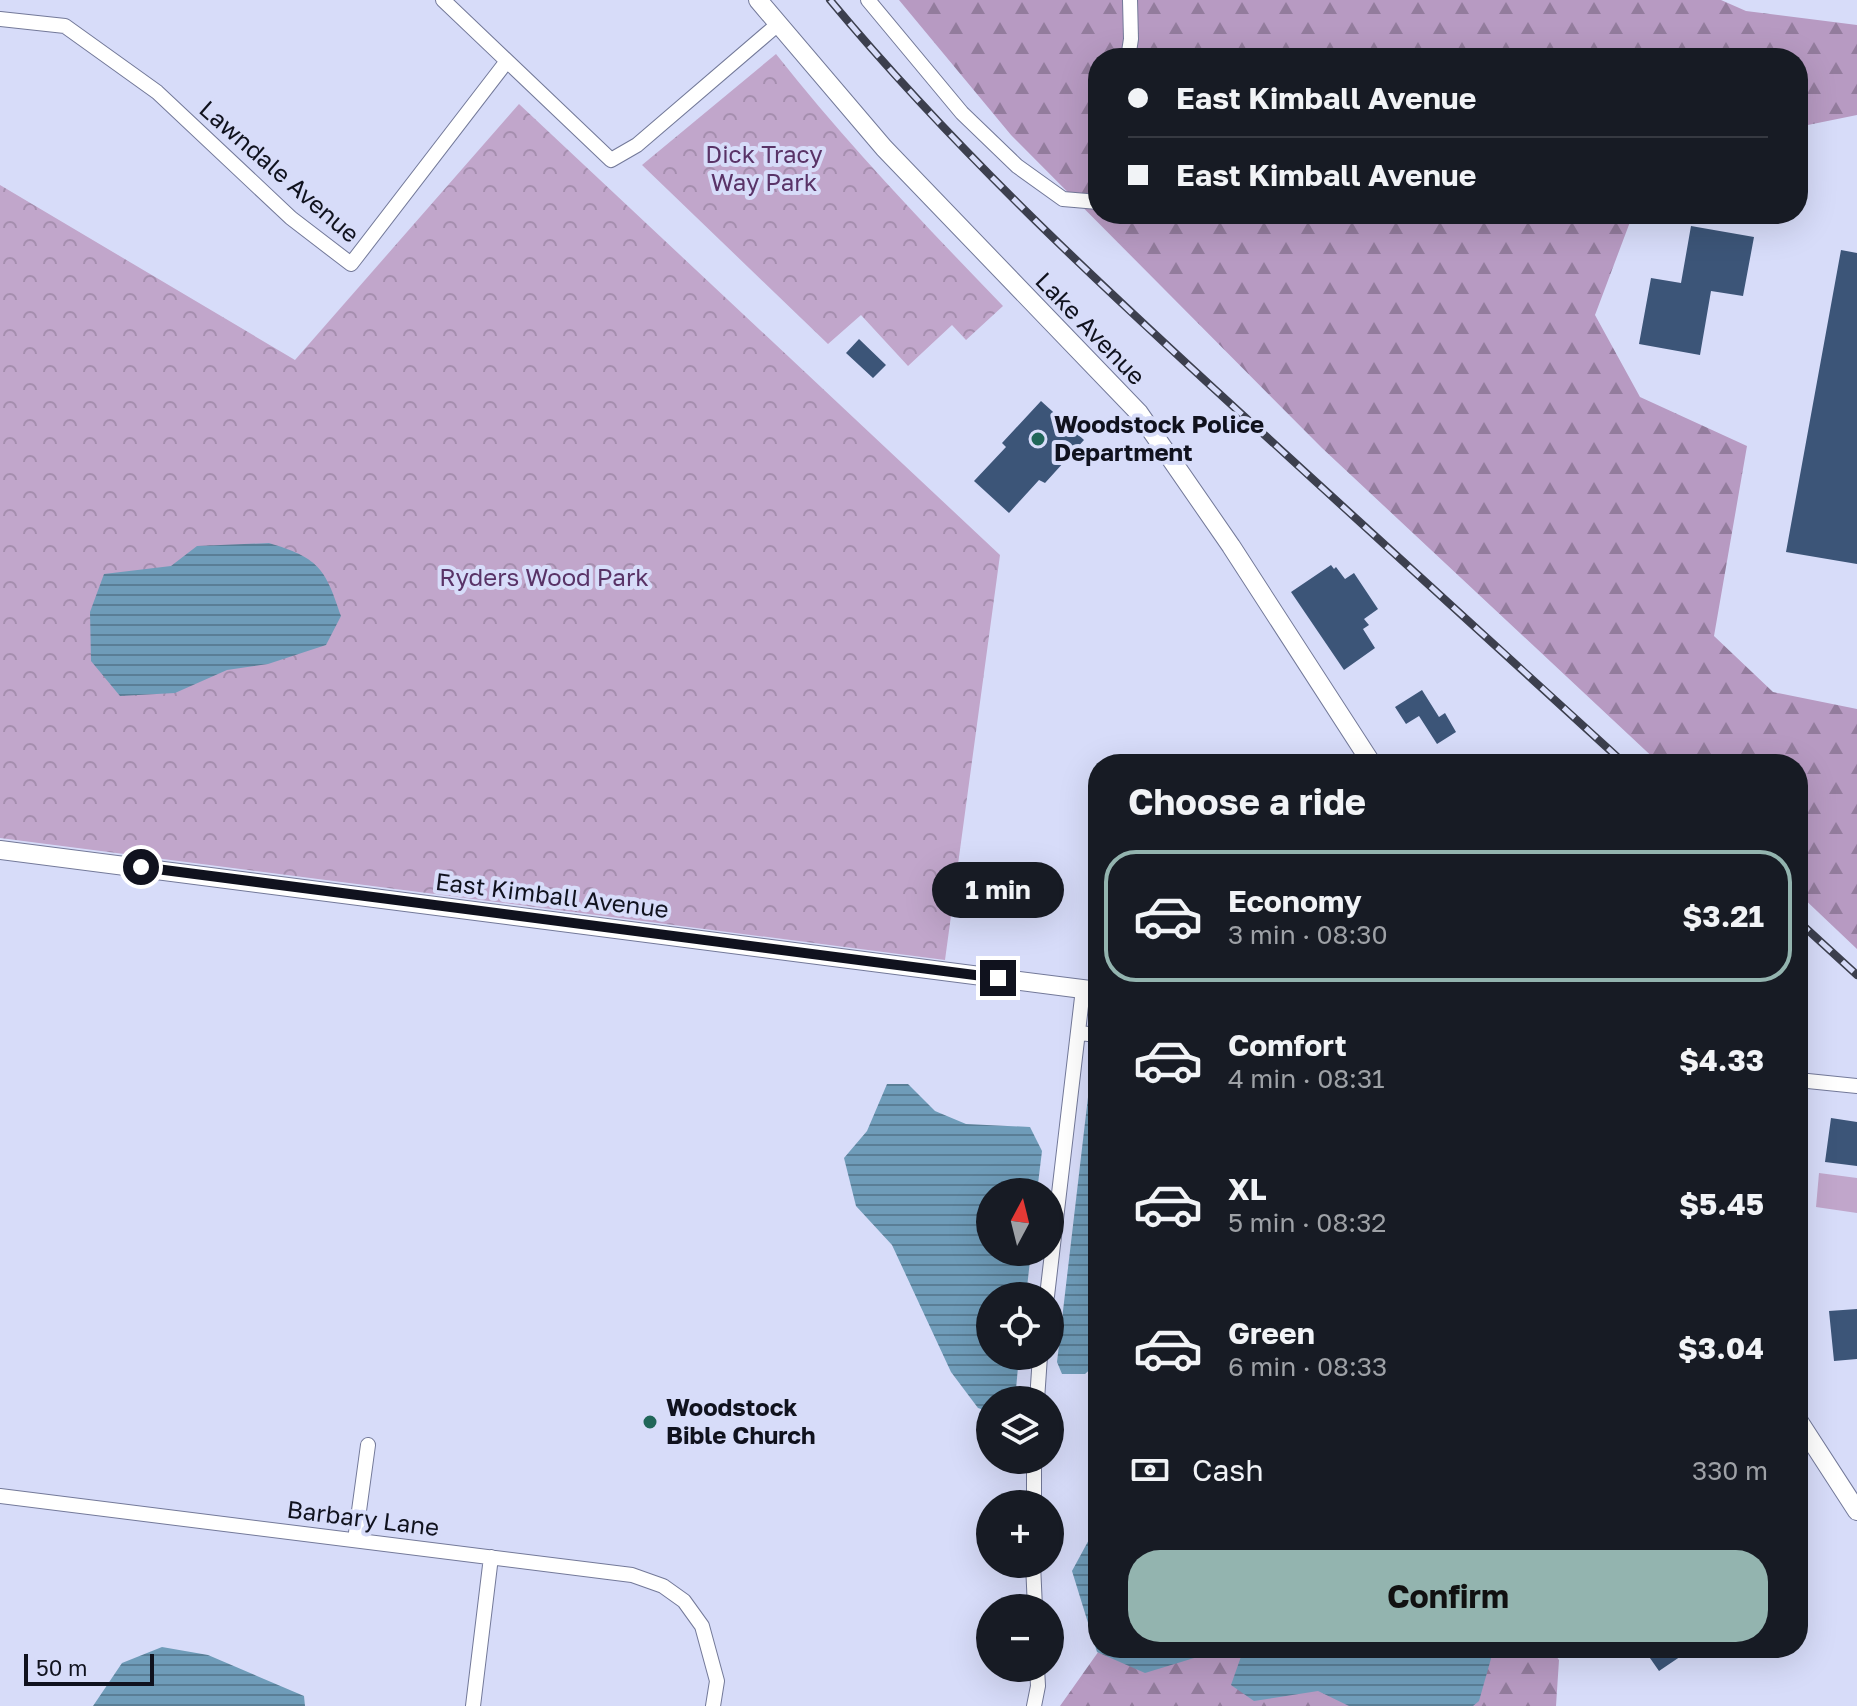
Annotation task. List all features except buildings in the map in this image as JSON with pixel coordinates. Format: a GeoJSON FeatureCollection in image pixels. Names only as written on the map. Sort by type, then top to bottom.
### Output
{"type":"FeatureCollection","features":[{"type":"Feature","properties":{"kind":"street"},"geometry":{"type":"LineString","coordinates":[[443,0],[611,160],[637,145],[777,25]]}},
{"type":"Feature","properties":{"kind":"street","name":"Lake Avenue"},"geometry":{"type":"LineString","coordinates":[[758,0],[884,148],[1139,413],[1231,546],[1366,754]]}},
{"type":"Feature","properties":{"kind":"street"},"geometry":{"type":"LineString","coordinates":[[868,0],[962,113],[1017,166],[1063,199],[1088,201]]}},
{"type":"Feature","properties":{"kind":"street"},"geometry":{"type":"LineString","coordinates":[[1130,0],[1130,48]]}},
{"type":"Feature","properties":{"kind":"street","name":"Lawndale Avenue"},"geometry":{"type":"LineString","coordinates":[[0,19],[65,26],[157,92],[291,218],[351,264],[507,61]]}},
{"type":"Feature","properties":{"kind":"street","name":"East Kimball Avenue"},"geometry":{"type":"LineString","coordinates":[[0,850],[1088,990]]}},
{"type":"Feature","properties":{"kind":"street"},"geometry":{"type":"LineString","coordinates":[[1049,1282],[1079,1033],[1088,998]]}},
{"type":"Feature","properties":{"kind":"street"},"geometry":{"type":"LineString","coordinates":[[1079,1033],[1088,1034]]}},
{"type":"Feature","properties":{"kind":"street"},"geometry":{"type":"LineString","coordinates":[[1808,1081],[1857,1086]]}},
{"type":"Feature","properties":{"kind":"street"},"geometry":{"type":"LineString","coordinates":[[1808,1435],[1857,1511]]}},
{"type":"Feature","properties":{"kind":"street"},"geometry":{"type":"LineString","coordinates":[[355,1540],[368,1445]]}},
{"type":"Feature","properties":{"kind":"street","name":"Barbary Lane"},"geometry":{"type":"LineString","coordinates":[[0,1496],[632,1575],[663,1586],[684,1601],[702,1626],[717,1681],[713,1706]]}},
{"type":"Feature","properties":{"kind":"street"},"geometry":{"type":"LineString","coordinates":[[473,1706],[491,1557]]}},
{"type":"Feature","properties":{"kind":"street"},"geometry":{"type":"LineString","coordinates":[[1034,1706],[1038,1682]]}},
{"type":"Feature","properties":{"kind":"green space"},"geometry":{"type":"Polygon","coordinates":[[[899,0],[1721,0],[1746,11],[1857,25],[1857,115],[1808,125],[1808,48],[1088,48],[1088,212],[1011,135],[899,0]]]}},
{"type":"Feature","properties":{"kind":"green space","name":"Dick Tracy Way Park"},"geometry":{"type":"Polygon","coordinates":[[[776,54],[858,151],[1003,306],[966,340],[952,325],[908,366],[861,315],[828,344],[642,165],[776,54]]]}},
{"type":"Feature","properties":{"kind":"green space","name":"Ryders Wood Park"},"geometry":{"type":"Polygon","coordinates":[[[519,104],[1000,555],[945,960],[0,838],[0,185],[295,360],[519,104]]]}},
{"type":"Feature","properties":{"kind":"green space"},"geometry":{"type":"Polygon","coordinates":[[[1099,224],[1629,224],[1595,315],[1640,397],[1747,446],[1714,636],[1773,692],[1857,709],[1857,949],[1808,902],[1808,754],[1649,754],[1322,448],[1099,224]]]}},
{"type":"Feature","properties":{"kind":"green space"},"geometry":{"type":"Polygon","coordinates":[[[1819,1173],[1857,1178],[1857,1213],[1816,1207],[1819,1173]]]}},
{"type":"Feature","properties":{"kind":"green space"},"geometry":{"type":"Polygon","coordinates":[[[1094,1658],[1559,1660],[1556,1706],[1060,1706],[1094,1658]]]}},
{"type":"Feature","properties":{"kind":"water"},"geometry":{"type":"Polygon","coordinates":[[[269,543],[299,554],[324,575],[341,616],[326,645],[268,664],[227,670],[175,693],[120,696],[91,661],[90,612],[104,574],[171,566],[197,546],[269,543]]]}},
{"type":"Feature","properties":{"kind":"water"},"geometry":{"type":"Polygon","coordinates":[[[887,1084],[908,1084],[935,1111],[966,1124],[1030,1127],[1042,1151],[1039,1178],[976,1178],[976,1266],[1029,1266],[1028,1282],[976,1282],[976,1370],[1018,1370],[1016,1386],[976,1386],[976,1405],[951,1372],[892,1245],[856,1206],[844,1158],[867,1131],[887,1084]]]}},
{"type":"Feature","properties":{"kind":"water"},"geometry":{"type":"Polygon","coordinates":[[[1088,1097],[1088,1371],[1085,1374],[1062,1374],[1064,1302],[1088,1097]]]}},
{"type":"Feature","properties":{"kind":"water"},"geometry":{"type":"Polygon","coordinates":[[[1088,1541],[1088,1623],[1072,1571],[1088,1541]]]}},
{"type":"Feature","properties":{"kind":"water"},"geometry":{"type":"Polygon","coordinates":[[[162,1647],[208,1655],[304,1696],[305,1706],[93,1706],[122,1663],[162,1647]]]}},
{"type":"Feature","properties":{"kind":"water"},"geometry":{"type":"Polygon","coordinates":[[[1111,1658],[1194,1658],[1145,1673],[1111,1658]]]}},
{"type":"Feature","properties":{"kind":"water"},"geometry":{"type":"Polygon","coordinates":[[[1240,1658],[1491,1658],[1479,1701],[1473,1706],[1349,1706],[1318,1691],[1254,1701],[1231,1685],[1240,1658]]]}},
{"type":"Feature","properties":{"kind":"railway"},"geometry":{"type":"LineString","coordinates":[[830,0],[931,114],[1036,222],[1614,754]]}},
{"type":"Feature","properties":{"kind":"railway"},"geometry":{"type":"LineString","coordinates":[[1808,930],[1857,975]]}},
{"type":"Feature","properties":{"kind":"place","name":"Woodstock Police Department"},"geometry":{"type":"Point","coordinates":[1038,439]}},
{"type":"Feature","properties":{"kind":"place","name":"Woodstock Bible Church"},"geometry":{"type":"Point","coordinates":[650,1422]}},
{"type":"Feature","properties":{"kind":"route"},"geometry":{"type":"LineString","coordinates":[[141,867],[998,978]]}}]}
